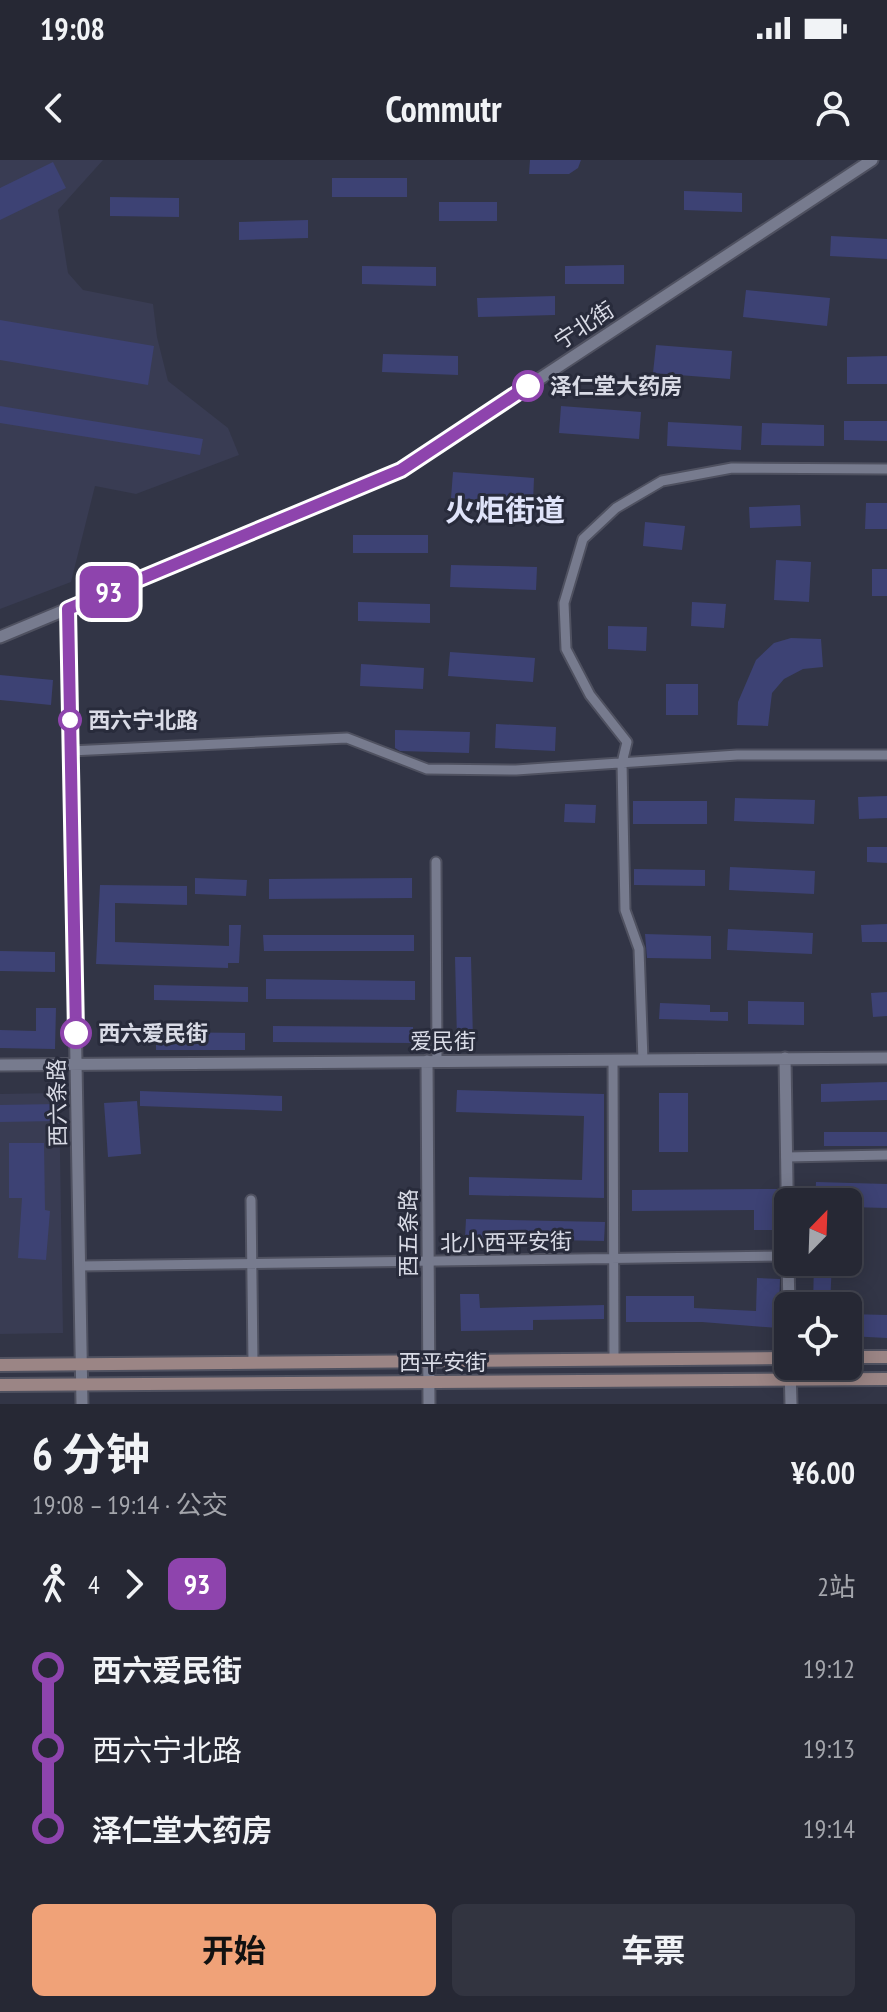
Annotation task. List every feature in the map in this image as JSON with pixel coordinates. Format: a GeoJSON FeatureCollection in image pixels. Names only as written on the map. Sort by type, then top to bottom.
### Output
{"type":"FeatureCollection","features":[{"type":"Feature","properties":{"kind":"main road"},"geometry":{"type":"LineString","coordinates":[[862,1357],[887,1357]]}},
{"type":"Feature","properties":{"kind":"main road","name":"西平安街"},"geometry":{"type":"LineString","coordinates":[[0,1365],[774,1358]]}},
{"type":"Feature","properties":{"kind":"main road","name":"西平安街"},"geometry":{"type":"LineString","coordinates":[[0,1385],[428,1382],[774,1372]]}},
{"type":"Feature","properties":{"kind":"main road","name":"西平安街"},"geometry":{"type":"LineString","coordinates":[[862,1377],[887,1379]]}},
{"type":"Feature","properties":{"kind":"street","name":"宁北街"},"geometry":{"type":"LineString","coordinates":[[0,637],[401,470],[872,160]]}},
{"type":"Feature","properties":{"kind":"street"},"geometry":{"type":"LineString","coordinates":[[643,1060],[639,949],[625,910],[622,763],[627,742],[590,695],[566,649],[564,603],[583,539],[616,508],[662,481],[732,468],[887,469]]}},
{"type":"Feature","properties":{"kind":"street","name":"西六条路"},"geometry":{"type":"LineString","coordinates":[[68,609],[82,1404]]}},
{"type":"Feature","properties":{"kind":"street"},"geometry":{"type":"LineString","coordinates":[[70,751],[347,738],[427,769],[516,770],[737,755],[887,755]]}},
{"type":"Feature","properties":{"kind":"street"},"geometry":{"type":"LineString","coordinates":[[432,1061],[436,862]]}},
{"type":"Feature","properties":{"kind":"street"},"geometry":{"type":"LineString","coordinates":[[785,1058],[787,1188]]}},
{"type":"Feature","properties":{"kind":"street","name":"爱民街"},"geometry":{"type":"LineString","coordinates":[[0,1065],[887,1058]]}},
{"type":"Feature","properties":{"kind":"street"},"geometry":{"type":"LineString","coordinates":[[613,1060],[614,1359]]}},
{"type":"Feature","properties":{"kind":"street","name":"西五条路"},"geometry":{"type":"LineString","coordinates":[[429,1404],[432,1061]]}},
{"type":"Feature","properties":{"kind":"street"},"geometry":{"type":"LineString","coordinates":[[786,1157],[887,1155]]}},
{"type":"Feature","properties":{"kind":"street"},"geometry":{"type":"LineString","coordinates":[[251,1200],[253,1363]]}},
{"type":"Feature","properties":{"kind":"street","name":"北小西平安街"},"geometry":{"type":"LineString","coordinates":[[80,1266],[774,1256]]}},
{"type":"Feature","properties":{"kind":"street"},"geometry":{"type":"LineString","coordinates":[[790,1380],[791,1404]]}},
{"type":"Feature","properties":{"kind":"shaded area"},"geometry":{"type":"Polygon","coordinates":[[[0,160],[103,160],[58,210],[68,273],[83,290],[153,304],[168,381],[228,428],[239,455],[136,494],[95,486],[71,582],[0,609],[0,160]]]}},
{"type":"Feature","properties":{"kind":"shaded area"},"geometry":{"type":"Polygon","coordinates":[[[59,1093],[63,1333],[0,1334],[0,1094],[59,1093]]]}},
{"type":"Feature","properties":{"kind":"building"},"geometry":{"type":"Polygon","coordinates":[[[530,160],[581,160],[578,168],[569,174],[529,174],[530,160]]]}},
{"type":"Feature","properties":{"kind":"building"},"geometry":{"type":"Polygon","coordinates":[[[53,162],[66,188],[0,220],[0,188],[53,162]]]}},
{"type":"Feature","properties":{"kind":"building"},"geometry":{"type":"Polygon","coordinates":[[[332,178],[407,178],[407,197],[332,197],[332,178]]]}},
{"type":"Feature","properties":{"kind":"building"},"geometry":{"type":"Polygon","coordinates":[[[684,191],[742,193],[742,212],[684,210],[684,191]]]}},
{"type":"Feature","properties":{"kind":"building"},"geometry":{"type":"Polygon","coordinates":[[[110,197],[179,198],[179,217],[110,216],[110,197]]]}},
{"type":"Feature","properties":{"kind":"building"},"geometry":{"type":"Polygon","coordinates":[[[439,202],[497,202],[497,221],[439,221],[439,202]]]}},
{"type":"Feature","properties":{"kind":"building"},"geometry":{"type":"Polygon","coordinates":[[[308,220],[308,238],[239,240],[239,222],[308,220]]]}},
{"type":"Feature","properties":{"kind":"building"},"geometry":{"type":"Polygon","coordinates":[[[831,236],[887,239],[887,259],[830,256],[831,236]]]}},
{"type":"Feature","properties":{"kind":"building"},"geometry":{"type":"Polygon","coordinates":[[[624,265],[624,284],[565,284],[565,266],[624,265]]]}},
{"type":"Feature","properties":{"kind":"building"},"geometry":{"type":"Polygon","coordinates":[[[362,266],[436,267],[436,286],[362,284],[362,266]]]}},
{"type":"Feature","properties":{"kind":"building"},"geometry":{"type":"Polygon","coordinates":[[[746,290],[830,298],[827,326],[743,317],[746,290]]]}},
{"type":"Feature","properties":{"kind":"building"},"geometry":{"type":"Polygon","coordinates":[[[555,296],[555,315],[478,317],[477,298],[555,296]]]}},
{"type":"Feature","properties":{"kind":"building"},"geometry":{"type":"Polygon","coordinates":[[[0,320],[154,346],[148,385],[0,360],[0,320]]]}},
{"type":"Feature","properties":{"kind":"building"},"geometry":{"type":"Polygon","coordinates":[[[656,345],[732,351],[730,379],[653,373],[656,345]]]}},
{"type":"Feature","properties":{"kind":"building"},"geometry":{"type":"Polygon","coordinates":[[[383,354],[458,356],[458,375],[382,372],[383,354]]]}},
{"type":"Feature","properties":{"kind":"building"},"geometry":{"type":"Polygon","coordinates":[[[887,356],[887,384],[847,384],[847,357],[887,356]]]}},
{"type":"Feature","properties":{"kind":"building"},"geometry":{"type":"Polygon","coordinates":[[[0,406],[203,439],[200,455],[0,423],[0,406]]]}},
{"type":"Feature","properties":{"kind":"building"},"geometry":{"type":"Polygon","coordinates":[[[561,406],[641,412],[639,439],[559,433],[561,406]]]}},
{"type":"Feature","properties":{"kind":"building"},"geometry":{"type":"Polygon","coordinates":[[[844,421],[887,421],[887,441],[844,440],[844,421]]]}},
{"type":"Feature","properties":{"kind":"building"},"geometry":{"type":"Polygon","coordinates":[[[668,422],[742,426],[741,450],[667,446],[668,422]]]}},
{"type":"Feature","properties":{"kind":"building"},"geometry":{"type":"Polygon","coordinates":[[[762,423],[824,425],[824,446],[761,445],[762,423]]]}},
{"type":"Feature","properties":{"kind":"building"},"geometry":{"type":"Polygon","coordinates":[[[453,472],[534,478],[533,503],[451,498],[453,472]]]}},
{"type":"Feature","properties":{"kind":"building"},"geometry":{"type":"Polygon","coordinates":[[[866,503],[887,503],[887,529],[865,529],[866,503]]]}},
{"type":"Feature","properties":{"kind":"building"},"geometry":{"type":"Polygon","coordinates":[[[800,505],[801,526],[750,528],[749,507],[800,505]]]}},
{"type":"Feature","properties":{"kind":"building"},"geometry":{"type":"Polygon","coordinates":[[[645,522],[685,526],[682,550],[643,546],[645,522]]]}},
{"type":"Feature","properties":{"kind":"building"},"geometry":{"type":"Polygon","coordinates":[[[353,535],[428,535],[428,553],[353,553],[353,535]]]}},
{"type":"Feature","properties":{"kind":"building"},"geometry":{"type":"Polygon","coordinates":[[[776,560],[811,562],[809,602],[774,600],[776,560]]]}},
{"type":"Feature","properties":{"kind":"building"},"geometry":{"type":"Polygon","coordinates":[[[451,565],[537,567],[536,590],[450,587],[451,565]]]}},
{"type":"Feature","properties":{"kind":"building"},"geometry":{"type":"Polygon","coordinates":[[[872,569],[887,569],[887,596],[872,596],[872,569]]]}},
{"type":"Feature","properties":{"kind":"building"},"geometry":{"type":"Polygon","coordinates":[[[358,602],[430,604],[430,623],[358,621],[358,602]]]}},
{"type":"Feature","properties":{"kind":"building"},"geometry":{"type":"Polygon","coordinates":[[[692,602],[726,604],[724,628],[691,626],[692,602]]]}},
{"type":"Feature","properties":{"kind":"building"},"geometry":{"type":"Polygon","coordinates":[[[608,626],[647,627],[646,651],[608,649],[608,626]]]}},
{"type":"Feature","properties":{"kind":"building"},"geometry":{"type":"Polygon","coordinates":[[[791,638],[821,639],[823,667],[803,669],[784,679],[772,693],[768,726],[737,725],[738,702],[756,660],[774,643],[791,638]]]}},
{"type":"Feature","properties":{"kind":"building"},"geometry":{"type":"Polygon","coordinates":[[[450,652],[535,658],[533,682],[448,676],[450,652]]]}},
{"type":"Feature","properties":{"kind":"building"},"geometry":{"type":"Polygon","coordinates":[[[361,664],[424,668],[423,689],[360,686],[361,664]]]}},
{"type":"Feature","properties":{"kind":"building"},"geometry":{"type":"Polygon","coordinates":[[[0,675],[53,680],[51,705],[0,700],[0,675]]]}},
{"type":"Feature","properties":{"kind":"building"},"geometry":{"type":"Polygon","coordinates":[[[666,684],[698,684],[698,715],[666,715],[666,684]]]}},
{"type":"Feature","properties":{"kind":"building"},"geometry":{"type":"Polygon","coordinates":[[[496,724],[556,727],[555,751],[495,748],[496,724]]]}},
{"type":"Feature","properties":{"kind":"building"},"geometry":{"type":"Polygon","coordinates":[[[395,730],[470,732],[469,753],[400,751],[395,748],[395,730]]]}},
{"type":"Feature","properties":{"kind":"building"},"geometry":{"type":"Polygon","coordinates":[[[887,796],[887,818],[859,819],[858,797],[887,796]]]}},
{"type":"Feature","properties":{"kind":"building"},"geometry":{"type":"Polygon","coordinates":[[[735,798],[815,800],[814,824],[734,821],[735,798]]]}},
{"type":"Feature","properties":{"kind":"building"},"geometry":{"type":"Polygon","coordinates":[[[633,801],[707,801],[707,824],[633,824],[633,801]]]}},
{"type":"Feature","properties":{"kind":"building"},"geometry":{"type":"Polygon","coordinates":[[[565,804],[596,805],[595,823],[564,822],[565,804]]]}},
{"type":"Feature","properties":{"kind":"building"},"geometry":{"type":"Polygon","coordinates":[[[867,847],[887,847],[887,863],[867,862],[867,847]]]}},
{"type":"Feature","properties":{"kind":"building"},"geometry":{"type":"Polygon","coordinates":[[[730,867],[815,871],[814,894],[729,890],[730,867]]]}},
{"type":"Feature","properties":{"kind":"building"},"geometry":{"type":"Polygon","coordinates":[[[634,869],[705,870],[705,886],[634,885],[634,869]]]}},
{"type":"Feature","properties":{"kind":"building"},"geometry":{"type":"Polygon","coordinates":[[[195,878],[247,880],[246,896],[195,894],[195,878]]]}},
{"type":"Feature","properties":{"kind":"building"},"geometry":{"type":"Polygon","coordinates":[[[412,878],[412,898],[269,899],[269,879],[412,878]]]}},
{"type":"Feature","properties":{"kind":"building"},"geometry":{"type":"Polygon","coordinates":[[[100,885],[187,886],[187,905],[115,903],[115,942],[229,946],[229,925],[241,925],[239,963],[228,963],[228,968],[96,964],[100,885]]]}},
{"type":"Feature","properties":{"kind":"building"},"geometry":{"type":"Polygon","coordinates":[[[887,924],[887,942],[862,942],[861,925],[887,924]]]}},
{"type":"Feature","properties":{"kind":"building"},"geometry":{"type":"Polygon","coordinates":[[[728,929],[813,933],[812,954],[727,950],[728,929]]]}},
{"type":"Feature","properties":{"kind":"building"},"geometry":{"type":"Polygon","coordinates":[[[645,934],[711,936],[711,959],[647,958],[645,934]]]}},
{"type":"Feature","properties":{"kind":"building"},"geometry":{"type":"Polygon","coordinates":[[[263,935],[414,935],[414,951],[264,951],[263,935]]]}},
{"type":"Feature","properties":{"kind":"building"},"geometry":{"type":"Polygon","coordinates":[[[0,951],[55,952],[55,972],[0,971],[0,951]]]}},
{"type":"Feature","properties":{"kind":"building"},"geometry":{"type":"Polygon","coordinates":[[[455,957],[471,957],[473,1040],[457,1040],[455,957]]]}},
{"type":"Feature","properties":{"kind":"building"},"geometry":{"type":"Polygon","coordinates":[[[266,979],[415,981],[415,1000],[266,999],[266,979]]]}},
{"type":"Feature","properties":{"kind":"building"},"geometry":{"type":"Polygon","coordinates":[[[154,985],[248,987],[248,1002],[154,1000],[154,985]]]}},
{"type":"Feature","properties":{"kind":"building"},"geometry":{"type":"Polygon","coordinates":[[[887,992],[887,1016],[873,1017],[871,993],[887,992]]]}},
{"type":"Feature","properties":{"kind":"building"},"geometry":{"type":"Polygon","coordinates":[[[748,1001],[804,1002],[804,1025],[748,1024],[748,1001]]]}},
{"type":"Feature","properties":{"kind":"building"},"geometry":{"type":"Polygon","coordinates":[[[660,1003],[710,1005],[710,1012],[728,1012],[728,1021],[659,1019],[660,1003]]]}},
{"type":"Feature","properties":{"kind":"building"},"geometry":{"type":"Polygon","coordinates":[[[36,1008],[56,1008],[55,1049],[0,1048],[0,1030],[36,1031],[36,1008]]]}},
{"type":"Feature","properties":{"kind":"building"},"geometry":{"type":"Polygon","coordinates":[[[273,1026],[413,1027],[413,1043],[273,1042],[273,1026]]]}},
{"type":"Feature","properties":{"kind":"building"},"geometry":{"type":"Polygon","coordinates":[[[156,1032],[245,1033],[245,1050],[156,1050],[156,1032]]]}},
{"type":"Feature","properties":{"kind":"building"},"geometry":{"type":"Polygon","coordinates":[[[887,1082],[887,1100],[821,1102],[821,1084],[887,1082]]]}},
{"type":"Feature","properties":{"kind":"building"},"geometry":{"type":"Polygon","coordinates":[[[457,1090],[604,1094],[604,1198],[469,1195],[469,1177],[582,1180],[584,1116],[456,1112],[457,1090]]]}},
{"type":"Feature","properties":{"kind":"building"},"geometry":{"type":"Polygon","coordinates":[[[140,1091],[282,1096],[282,1111],[140,1106],[140,1091]]]}},
{"type":"Feature","properties":{"kind":"building"},"geometry":{"type":"Polygon","coordinates":[[[659,1093],[688,1093],[688,1152],[659,1152],[659,1093]]]}},
{"type":"Feature","properties":{"kind":"building"},"geometry":{"type":"Polygon","coordinates":[[[137,1101],[141,1154],[108,1157],[104,1103],[137,1101]]]}},
{"type":"Feature","properties":{"kind":"building"},"geometry":{"type":"Polygon","coordinates":[[[58,1104],[58,1121],[0,1122],[0,1105],[58,1104]]]}},
{"type":"Feature","properties":{"kind":"building"},"geometry":{"type":"Polygon","coordinates":[[[824,1132],[887,1132],[887,1146],[824,1146],[824,1132]]]}},
{"type":"Feature","properties":{"kind":"building"},"geometry":{"type":"Polygon","coordinates":[[[9,1143],[44,1143],[45,1210],[50,1211],[46,1260],[18,1258],[22,1198],[9,1198],[9,1143]]]}},
{"type":"Feature","properties":{"kind":"building"},"geometry":{"type":"Polygon","coordinates":[[[816,1182],[887,1184],[887,1208],[862,1207],[862,1188],[816,1188],[816,1182]]]}},
{"type":"Feature","properties":{"kind":"building"},"geometry":{"type":"Polygon","coordinates":[[[774,1189],[774,1230],[754,1230],[754,1210],[632,1211],[632,1190],[774,1189]]]}},
{"type":"Feature","properties":{"kind":"building"},"geometry":{"type":"Polygon","coordinates":[[[466,1219],[605,1222],[604,1241],[465,1238],[466,1219]]]}},
{"type":"Feature","properties":{"kind":"building"},"geometry":{"type":"Polygon","coordinates":[[[814,1276],[831,1276],[831,1292],[813,1292],[814,1276]]]}},
{"type":"Feature","properties":{"kind":"building"},"geometry":{"type":"Polygon","coordinates":[[[757,1278],[780,1279],[779,1292],[774,1292],[774,1328],[702,1322],[626,1322],[626,1296],[694,1296],[694,1308],[756,1311],[757,1278]]]}},
{"type":"Feature","properties":{"kind":"building"},"geometry":{"type":"Polygon","coordinates":[[[460,1294],[479,1294],[480,1308],[604,1305],[604,1319],[533,1320],[533,1330],[461,1331],[460,1294]]]}},
{"type":"Feature","properties":{"kind":"building"},"geometry":{"type":"Polygon","coordinates":[[[862,1314],[887,1315],[887,1338],[862,1337],[862,1314]]]}},
{"type":"Feature","properties":{"kind":"bus line","name":"93"},"geometry":{"type":"LineString","coordinates":[[76,1033],[68,609],[401,470],[528,386]]}},
{"type":"Feature","properties":{"kind":"place","name":"泽仁堂大药房"},"geometry":{"type":"Point","coordinates":[528,386]}},
{"type":"Feature","properties":{"kind":"place","name":"西六宁北路"},"geometry":{"type":"Point","coordinates":[70,720]}},
{"type":"Feature","properties":{"kind":"place","name":"西六爱民街"},"geometry":{"type":"Point","coordinates":[76,1033]}},
{"type":"Feature","properties":{"kind":"district","name":"火炬街道"},"geometry":{"type":"Point","coordinates":[505,509]}}]}
